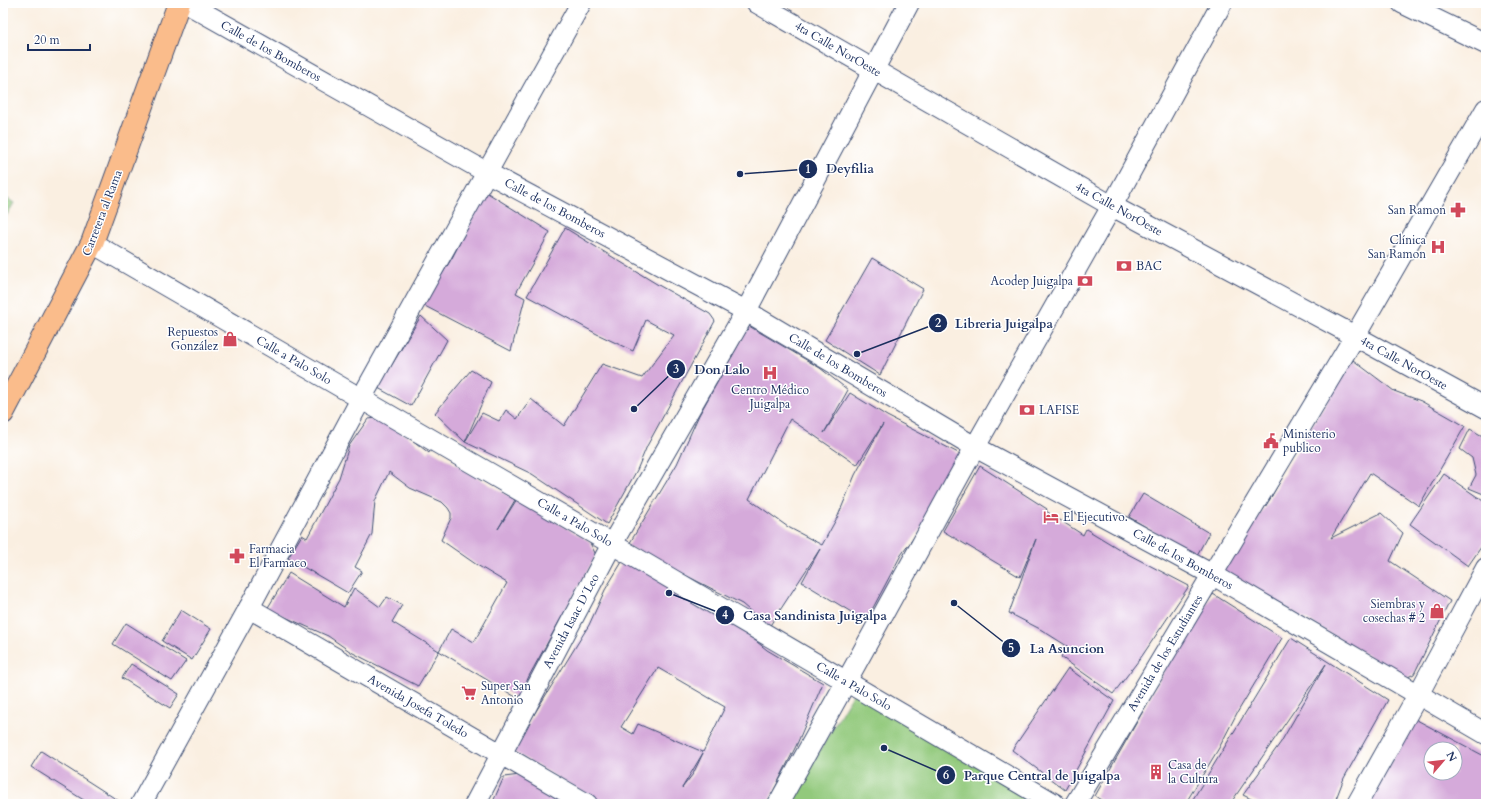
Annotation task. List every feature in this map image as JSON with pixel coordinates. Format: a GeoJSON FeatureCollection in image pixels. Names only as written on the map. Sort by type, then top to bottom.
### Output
{"type":"FeatureCollection","features":[{"type":"Feature","properties":{"kind":"highway","name":"Carretera al Rama"},"geometry":{"type":"LineString","coordinates":[[3,413],[92,243],[179,3]]}},
{"type":"Feature","properties":{"kind":"street","name":"Calle de los Bomberos"},"geometry":{"type":"LineString","coordinates":[[186,3],[486,172],[746,311],[975,447],[1213,575],[1486,734]]}},
{"type":"Feature","properties":{"kind":"street"},"geometry":{"type":"LineString","coordinates":[[141,804],[249,608],[360,399],[581,3]]}},
{"type":"Feature","properties":{"kind":"street","name":"4ta Calle NorOeste"},"geometry":{"type":"LineString","coordinates":[[757,3],[1112,206],[1486,408]]}},
{"type":"Feature","properties":{"kind":"street","name":"Avenida Isaac D´Leo"},"geometry":{"type":"LineString","coordinates":[[475,804],[612,544],[746,311],[909,3]]}},
{"type":"Feature","properties":{"kind":"street"},"geometry":{"type":"LineString","coordinates":[[778,804],[975,447],[1112,206],[1222,3]]}},
{"type":"Feature","properties":{"kind":"street"},"geometry":{"type":"LineString","coordinates":[[1402,3],[1486,44]]}},
{"type":"Feature","properties":{"kind":"street","name":"Avenida de los Estudiantes"},"geometry":{"type":"LineString","coordinates":[[1074,804],[1213,575],[1355,336],[1486,109]]}},
{"type":"Feature","properties":{"kind":"street","name":"Calle a Palo Solo"},"geometry":{"type":"LineString","coordinates":[[92,243],[612,544],[1055,804]]}},
{"type":"Feature","properties":{"kind":"street"},"geometry":{"type":"LineString","coordinates":[[1357,804],[1418,695],[1486,568]]}},
{"type":"Feature","properties":{"kind":"street","name":"Avenida Josefa Toledo"},"geometry":{"type":"LineString","coordinates":[[249,608],[587,804]]}},
{"type":"Feature","properties":{"kind":"green space"},"geometry":{"type":"Polygon","coordinates":[[[3,196],[14,203],[3,221],[3,196]]]}},
{"type":"Feature","properties":{"kind":"green space"},"geometry":{"type":"Polygon","coordinates":[[[854,692],[1041,804],[788,804],[854,692]]]}},
{"type":"Feature","properties":{"kind":"building"},"geometry":{"type":"Polygon","coordinates":[[[486,192],[550,232],[516,293],[525,298],[511,351],[423,305],[452,258],[486,192]]]}},
{"type":"Feature","properties":{"kind":"building"},"geometry":{"type":"Polygon","coordinates":[[[565,228],[660,286],[710,314],[715,321],[647,446],[637,470],[607,524],[532,474],[465,442],[482,413],[499,421],[506,410],[517,419],[531,399],[564,426],[602,364],[642,378],[674,335],[646,320],[633,351],[597,334],[527,296],[565,228]]]}},
{"type":"Feature","properties":{"kind":"building"},"geometry":{"type":"Polygon","coordinates":[[[872,258],[923,289],[880,375],[825,340],[872,258]]]}},
{"type":"Feature","properties":{"kind":"building"},"geometry":{"type":"Polygon","coordinates":[[[421,316],[447,340],[411,406],[378,388],[421,316]]]}},
{"type":"Feature","properties":{"kind":"building"},"geometry":{"type":"Polygon","coordinates":[[[749,326],[820,368],[848,390],[824,433],[850,393],[887,416],[962,455],[929,517],[901,555],[866,621],[802,582],[820,549],[769,627],[742,604],[628,546],[677,464],[699,415],[749,326]],[[790,419],[749,499],[788,527],[822,545],[838,516],[855,475],[883,424],[857,465],[790,419]]]}},
{"type":"Feature","properties":{"kind":"building"},"geometry":{"type":"Polygon","coordinates":[[[1353,360],[1394,391],[1421,401],[1465,426],[1419,506],[1370,473],[1331,538],[1381,513],[1403,533],[1390,561],[1450,601],[1414,674],[1406,678],[1223,571],[1270,499],[1308,432],[1353,360]]]}},
{"type":"Feature","properties":{"kind":"building"},"geometry":{"type":"Polygon","coordinates":[[[471,370],[491,382],[465,442],[435,413],[471,370]]]}},
{"type":"Feature","properties":{"kind":"building"},"geometry":{"type":"Polygon","coordinates":[[[378,418],[407,436],[429,453],[430,449],[515,500],[498,529],[517,499],[589,541],[596,555],[529,676],[519,699],[439,651],[451,629],[474,642],[507,583],[477,565],[441,540],[451,518],[451,513],[442,502],[410,488],[389,472],[375,501],[372,534],[355,567],[362,571],[348,593],[288,558],[302,535],[307,538],[339,478],[349,446],[368,419],[378,418]]]}},
{"type":"Feature","properties":{"kind":"building"},"geometry":{"type":"Polygon","coordinates":[[[1470,429],[1486,438],[1486,495],[1469,488],[1476,475],[1472,458],[1460,449],[1470,429]]]}},
{"type":"Feature","properties":{"kind":"building"},"geometry":{"type":"Polygon","coordinates":[[[980,466],[1047,509],[1046,511],[1083,535],[1086,529],[1124,552],[1189,586],[1142,656],[1113,694],[1061,657],[1067,646],[1040,629],[1009,613],[1036,539],[1020,577],[943,531],[980,466]]]}},
{"type":"Feature","properties":{"kind":"building"},"geometry":{"type":"Polygon","coordinates":[[[1444,474],[1486,503],[1486,540],[1468,566],[1410,524],[1444,474]]]}},
{"type":"Feature","properties":{"kind":"building"},"geometry":{"type":"Polygon","coordinates":[[[1143,494],[1209,533],[1196,557],[1129,517],[1143,494]]]}},
{"type":"Feature","properties":{"kind":"building"},"geometry":{"type":"Polygon","coordinates":[[[625,557],[726,617],[767,650],[823,683],[797,744],[767,804],[603,804],[514,752],[533,716],[589,625],[605,590],[625,557]],[[658,668],[621,727],[633,734],[638,724],[703,752],[725,707],[658,668]],[[703,753],[682,788],[693,774],[703,753]]]}},
{"type":"Feature","properties":{"kind":"building"},"geometry":{"type":"Polygon","coordinates":[[[289,573],[344,607],[354,588],[380,607],[387,597],[402,605],[392,622],[439,651],[418,686],[351,652],[328,636],[267,609],[289,573]]]}},
{"type":"Feature","properties":{"kind":"building"},"geometry":{"type":"Polygon","coordinates":[[[1213,594],[1282,638],[1185,804],[1107,804],[1095,796],[1147,704],[1167,665],[1213,594]]]}},
{"type":"Feature","properties":{"kind":"building"},"geometry":{"type":"Polygon","coordinates":[[[181,610],[211,629],[192,660],[162,641],[181,610]]]}},
{"type":"Feature","properties":{"kind":"building"},"geometry":{"type":"Polygon","coordinates":[[[126,623],[186,661],[172,681],[113,644],[126,623]]]}},
{"type":"Feature","properties":{"kind":"building"},"geometry":{"type":"Polygon","coordinates":[[[1291,638],[1388,700],[1344,778],[1334,804],[1261,804],[1243,795],[1281,742],[1326,664],[1230,804],[1190,804],[1291,638]]]}},
{"type":"Feature","properties":{"kind":"building"},"geometry":{"type":"Polygon","coordinates":[[[131,664],[179,694],[170,708],[122,678],[131,664]]]}},
{"type":"Feature","properties":{"kind":"building"},"geometry":{"type":"Polygon","coordinates":[[[1068,668],[1114,701],[1065,790],[1012,750],[1068,668]]]}},
{"type":"Feature","properties":{"kind":"building"},"geometry":{"type":"Polygon","coordinates":[[[1415,719],[1456,741],[1423,741],[1423,781],[1463,781],[1463,745],[1486,757],[1486,794],[1480,804],[1367,804],[1415,719]]]}},
{"type":"Feature","properties":{"kind":"building"},"geometry":{"type":"Polygon","coordinates":[[[41,751],[122,804],[90,804],[31,767],[41,751]]]}},
{"type":"Feature","properties":{"kind":"building"},"geometry":{"type":"Polygon","coordinates":[[[520,775],[564,804],[492,804],[504,777],[520,775]]]}},
{"type":"Feature","properties":{"kind":"place","name":"Deyfilia"},"geometry":{"type":"Point","coordinates":[740,174]}},
{"type":"Feature","properties":{"kind":"place","name":"San Ramon"},"geometry":{"type":"Point","coordinates":[1458,210]}},
{"type":"Feature","properties":{"kind":"place","name":"Clínica San Ramon"},"geometry":{"type":"Point","coordinates":[1438,247]}},
{"type":"Feature","properties":{"kind":"place","name":"BAC"},"geometry":{"type":"Point","coordinates":[1124,266]}},
{"type":"Feature","properties":{"kind":"place","name":"Acodep Juigalpa"},"geometry":{"type":"Point","coordinates":[1085,281]}},
{"type":"Feature","properties":{"kind":"place","name":"Repuestos González"},"geometry":{"type":"Point","coordinates":[230,339]}},
{"type":"Feature","properties":{"kind":"place","name":"Libreria Juigalpa"},"geometry":{"type":"Point","coordinates":[857,354]}},
{"type":"Feature","properties":{"kind":"place","name":"Centro Médico Juigalpa"},"geometry":{"type":"Point","coordinates":[770,373]}},
{"type":"Feature","properties":{"kind":"place","name":"Don Lalo"},"geometry":{"type":"Point","coordinates":[634,409]}},
{"type":"Feature","properties":{"kind":"place","name":"LAFISE"},"geometry":{"type":"Point","coordinates":[1027,410]}},
{"type":"Feature","properties":{"kind":"place","name":"Ministerio publico"},"geometry":{"type":"Point","coordinates":[1271,441]}},
{"type":"Feature","properties":{"kind":"place","name":"El Ejecutivo."},"geometry":{"type":"Point","coordinates":[1051,517]}},
{"type":"Feature","properties":{"kind":"place","name":"Farmacia El Farmaco"},"geometry":{"type":"Point","coordinates":[237,556]}},
{"type":"Feature","properties":{"kind":"place","name":"Casa Sandinista Juigalpa"},"geometry":{"type":"Point","coordinates":[669,593]}},
{"type":"Feature","properties":{"kind":"place","name":"La Asuncion"},"geometry":{"type":"Point","coordinates":[954,603]}},
{"type":"Feature","properties":{"kind":"place","name":"Siembras y cosechas # 2"},"geometry":{"type":"Point","coordinates":[1437,611]}},
{"type":"Feature","properties":{"kind":"place","name":"Super San Antonio"},"geometry":{"type":"Point","coordinates":[469,693]}},
{"type":"Feature","properties":{"kind":"place","name":"Parque Central de Juigalpa"},"geometry":{"type":"Point","coordinates":[884,748]}},
{"type":"Feature","properties":{"kind":"place","name":"Casa de la Cultura"},"geometry":{"type":"Point","coordinates":[1156,772]}}]}
